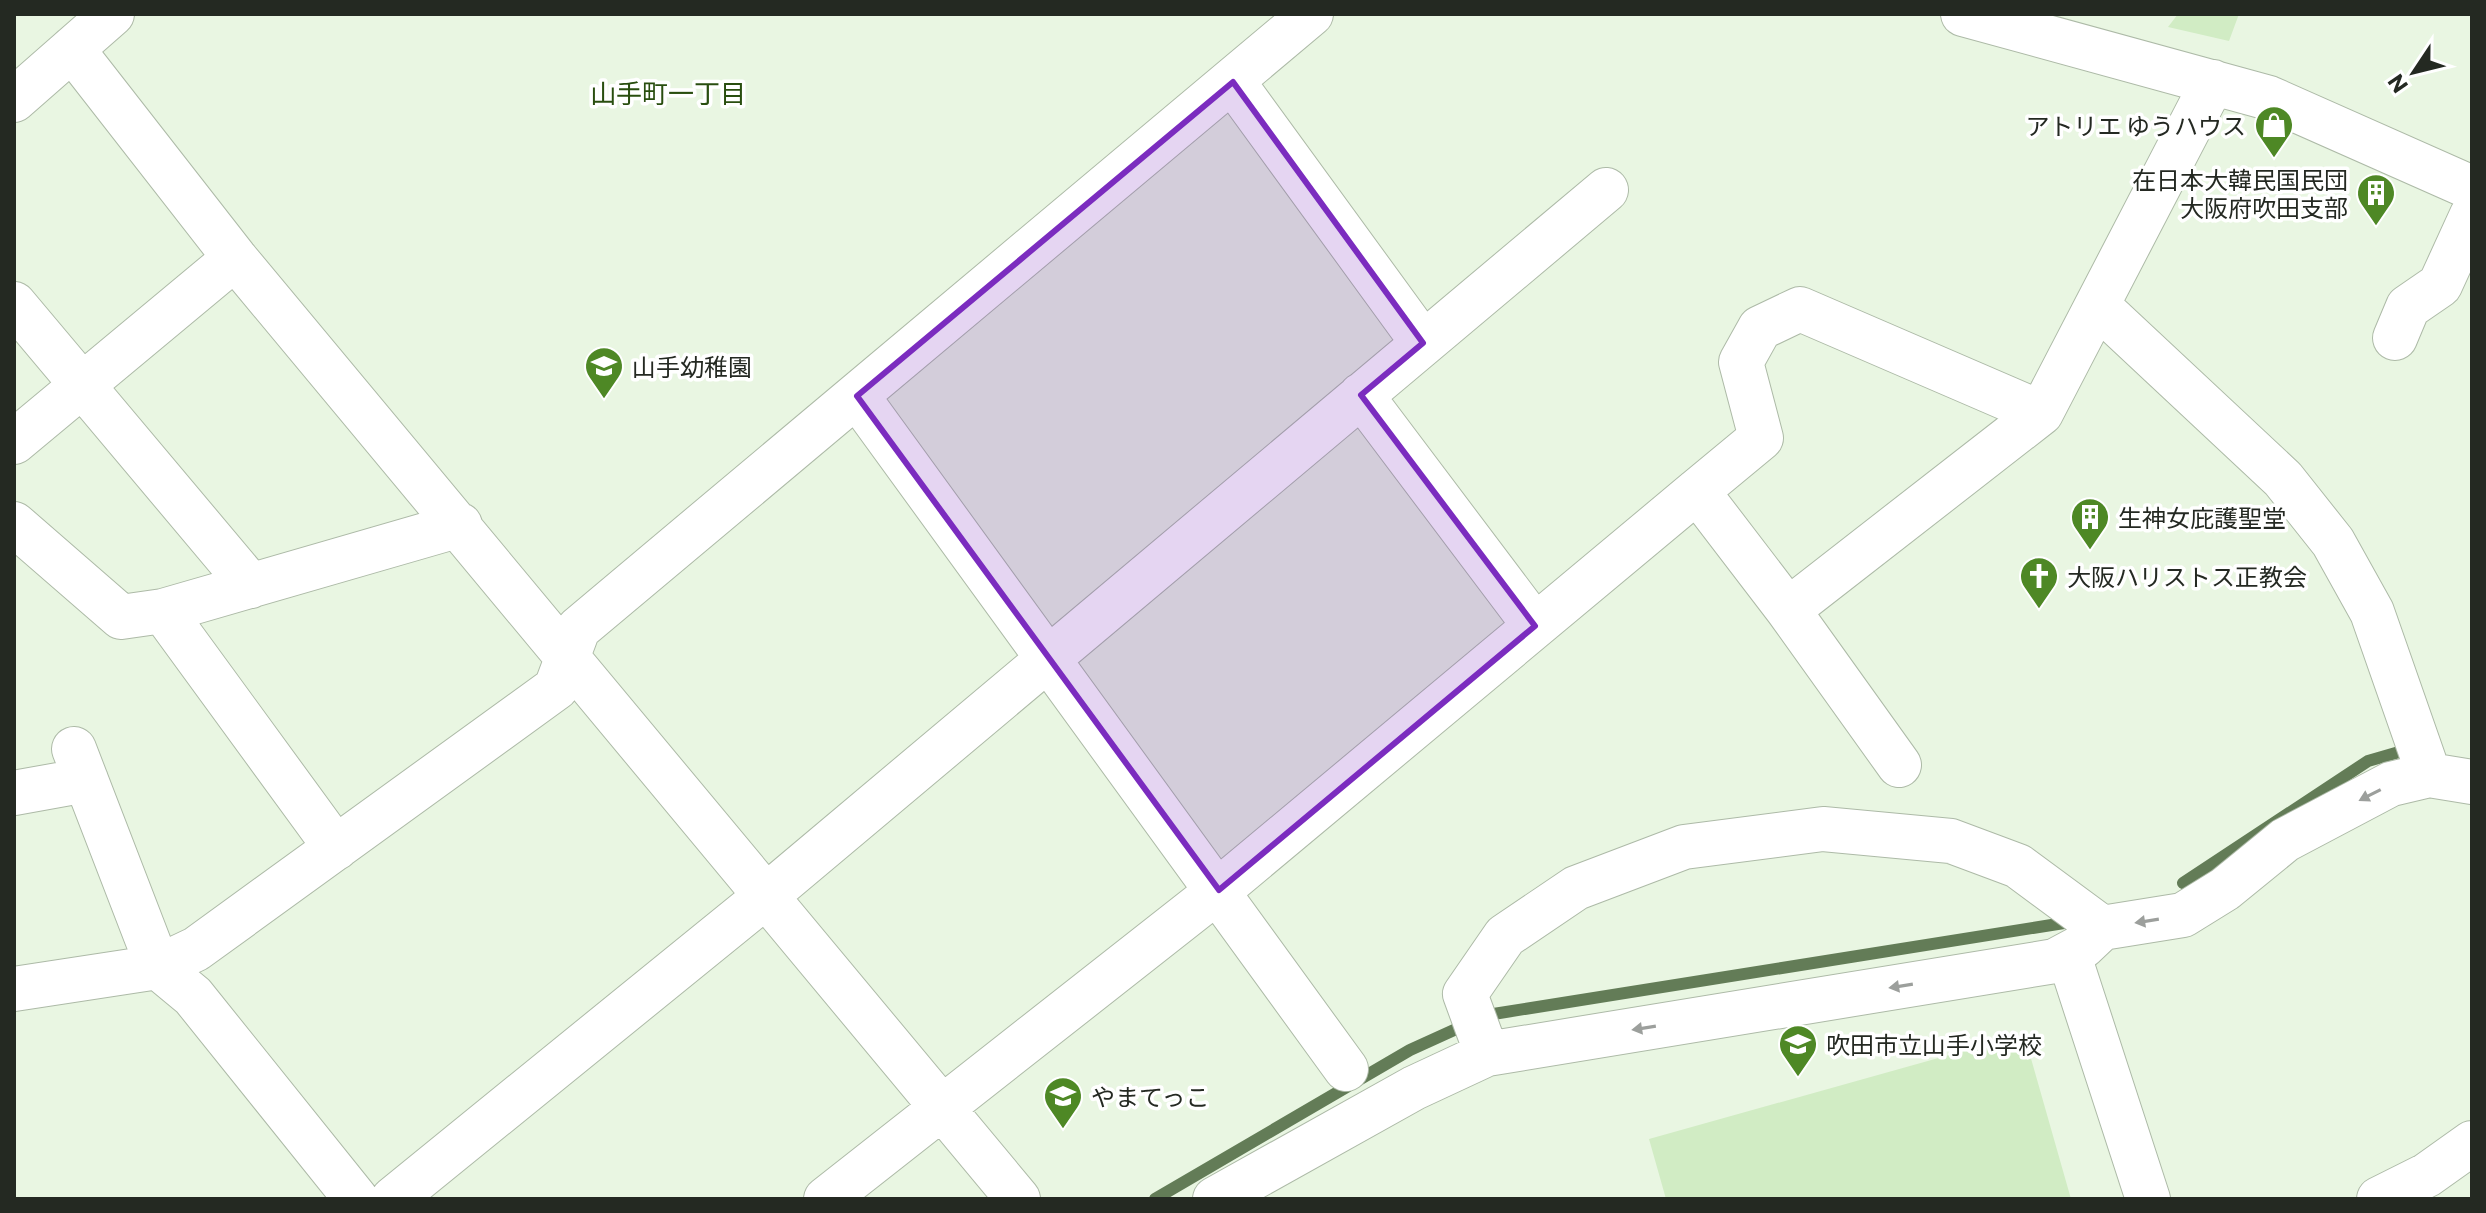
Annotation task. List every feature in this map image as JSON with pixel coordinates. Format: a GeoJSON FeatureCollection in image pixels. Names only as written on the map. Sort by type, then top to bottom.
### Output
{"type":"FeatureCollection","features":[{"type":"Feature","properties":{"kind":"street"},"geometry":{"type":"LineString","coordinates":[[14,100],[112,14]]}},
{"type":"Feature","properties":{"kind":"street"},"geometry":{"type":"LineString","coordinates":[[14,989],[158,967],[196,949],[556,688],[578,629],[1311,14]]}},
{"type":"Feature","properties":{"kind":"street"},"geometry":{"type":"LineString","coordinates":[[1963,14],[2269,98],[2472,188]]}},
{"type":"Feature","properties":{"kind":"street"},"geometry":{"type":"LineString","coordinates":[[72,49],[235,258],[1018,1199]]}},
{"type":"Feature","properties":{"kind":"street"},"geometry":{"type":"LineString","coordinates":[[1233,82],[1423,343]]}},
{"type":"Feature","properties":{"kind":"street"},"geometry":{"type":"LineString","coordinates":[[1788,610],[2041,413],[2213,82]]}},
{"type":"Feature","properties":{"kind":"street"},"geometry":{"type":"LineString","coordinates":[[393,1199],[766,896],[1606,190]]}},
{"type":"Feature","properties":{"kind":"street"},"geometry":{"type":"LineString","coordinates":[[2395,338],[2408,307],[2440,285],[2472,215]]}},
{"type":"Feature","properties":{"kind":"street"},"geometry":{"type":"LineString","coordinates":[[14,442],[235,258]]}},
{"type":"Feature","properties":{"kind":"street"},"geometry":{"type":"LineString","coordinates":[[14,304],[251,586]]}},
{"type":"Feature","properties":{"kind":"street"},"geometry":{"type":"LineString","coordinates":[[2098,306],[2283,479],[2333,542],[2372,612],[2429,775]]}},
{"type":"Feature","properties":{"kind":"street"},"geometry":{"type":"LineString","coordinates":[[826,1199],[1219,890],[1761,438],[1741,362],[1760,328],[1800,309],[2041,413]]}},
{"type":"Feature","properties":{"kind":"street"},"geometry":{"type":"LineString","coordinates":[[1361,395],[1535,626]]}},
{"type":"Feature","properties":{"kind":"street"},"geometry":{"type":"LineString","coordinates":[[857,396],[1219,890],[1346,1069]]}},
{"type":"Feature","properties":{"kind":"street"},"geometry":{"type":"LineString","coordinates":[[1697,491],[1788,610],[1899,765]]}},
{"type":"Feature","properties":{"kind":"street"},"geometry":{"type":"LineString","coordinates":[[14,524],[121,617],[163,611],[460,525]]}},
{"type":"Feature","properties":{"kind":"street"},"geometry":{"type":"LineString","coordinates":[[163,611],[336,848]]}},
{"type":"Feature","properties":{"kind":"street"},"geometry":{"type":"LineString","coordinates":[[14,793],[80,765],[158,967],[193,996],[356,1199]]}},
{"type":"Feature","properties":{"kind":"street"},"geometry":{"type":"LineString","coordinates":[[1215,1199],[1414,1088],[1479,1032],[2055,961],[2069,956],[2102,928],[2183,915],[2225,889],[2285,840],[2375,792],[2408,778],[2429,775],[2472,782]]}},
{"type":"Feature","properties":{"kind":"street"},"geometry":{"type":"LineString","coordinates":[[1479,1032],[1465,994],[1505,936],[1576,888],[1684,847],[1823,829],[1951,841],[2018,866],[2102,928]]}},
{"type":"Feature","properties":{"kind":"street"},"geometry":{"type":"LineString","coordinates":[[2069,956],[2148,1199]]}},
{"type":"Feature","properties":{"kind":"street"},"geometry":{"type":"LineString","coordinates":[[2379,1199],[2427,1175],[2472,1143]]}},
{"type":"Feature","properties":{"kind":"highlighted area"},"geometry":{"type":"Polygon","coordinates":[[[1233,82],[1423,343],[1361,395],[1535,626],[1219,890],[857,396],[1233,82]]]}},
{"type":"Feature","properties":{"kind":"green space"},"geometry":{"type":"Polygon","coordinates":[[[2178,14],[2239,14],[2229,41],[2168,27],[2178,14]]]}},
{"type":"Feature","properties":{"kind":"green space"},"geometry":{"type":"Polygon","coordinates":[[[2024,1034],[2071,1199],[1666,1199],[1649,1139],[2024,1034]]]}},
{"type":"Feature","properties":{"kind":"waterway"},"geometry":{"type":"LineString","coordinates":[[2183,883],[2368,761],[2406,750]]}},
{"type":"Feature","properties":{"kind":"waterway"},"geometry":{"type":"LineString","coordinates":[[1155,1199],[1410,1050],[1487,1015],[2064,923]]}},
{"type":"Feature","properties":{"kind":"place","name":"アトリエ ゆうハウス"},"geometry":{"type":"Point","coordinates":[2274,159]}},
{"type":"Feature","properties":{"kind":"place","name":"在日本大韓民国民団 大阪府吹田支部"},"geometry":{"type":"Point","coordinates":[2376,227]}},
{"type":"Feature","properties":{"kind":"place","name":"山手幼稚園"},"geometry":{"type":"Point","coordinates":[604,400]}},
{"type":"Feature","properties":{"kind":"place","name":"生神女庇護聖堂"},"geometry":{"type":"Point","coordinates":[2090,551]}},
{"type":"Feature","properties":{"kind":"place","name":"大阪ハリストス正教会"},"geometry":{"type":"Point","coordinates":[2039,610]}},
{"type":"Feature","properties":{"kind":"place","name":"吹田市立山手小学校"},"geometry":{"type":"Point","coordinates":[1798,1078]}},
{"type":"Feature","properties":{"kind":"place","name":"やまてっこ"},"geometry":{"type":"Point","coordinates":[1063,1130]}},
{"type":"Feature","properties":{"kind":"district","name":"山手町一丁目"},"geometry":{"type":"Point","coordinates":[668,92]}}]}
